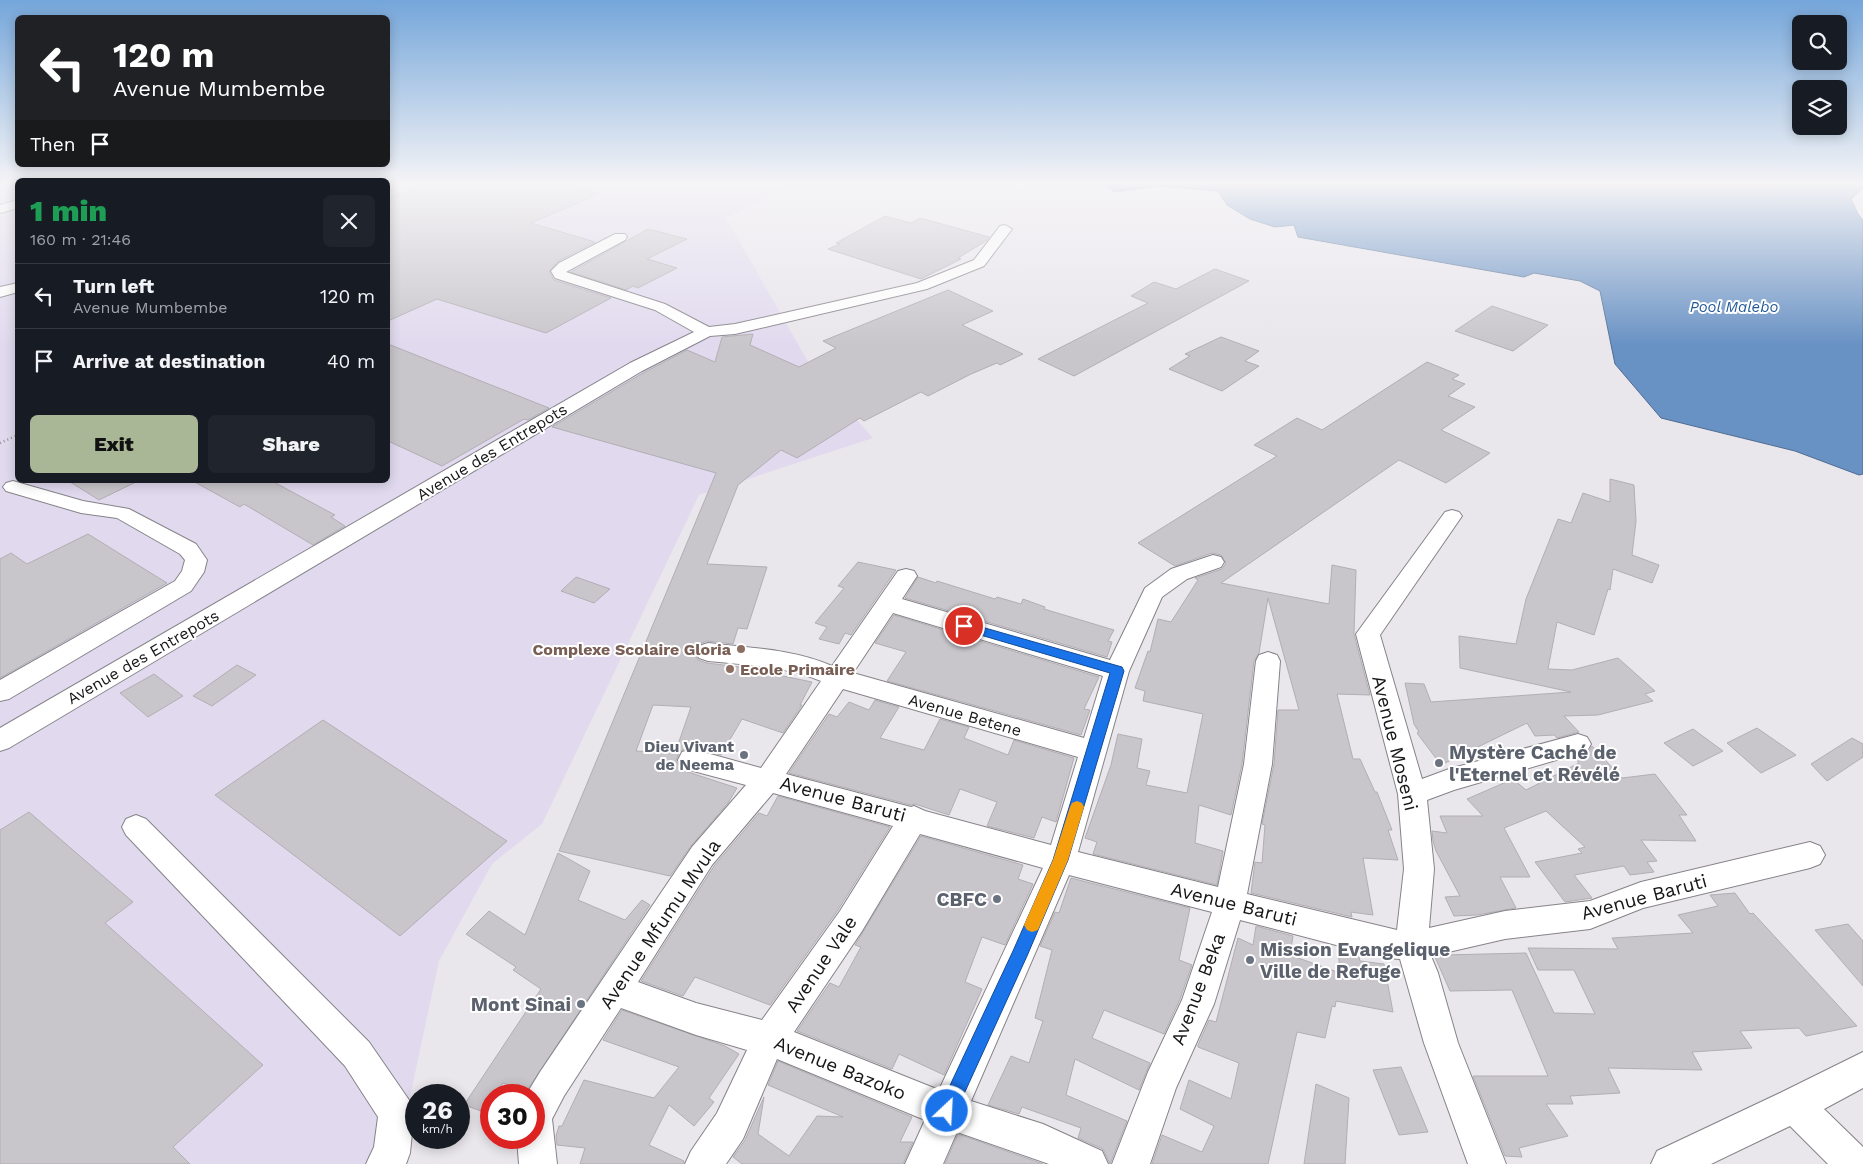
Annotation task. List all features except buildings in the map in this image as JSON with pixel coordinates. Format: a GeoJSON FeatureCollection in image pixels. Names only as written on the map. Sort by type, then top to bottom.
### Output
{"type":"FeatureCollection","features":[{"type":"Feature","properties":{"kind":"street"},"geometry":{"type":"LineString","coordinates":[[619,237],[564,266],[558,271],[560,275],[660,307],[706,332]]}},
{"type":"Feature","properties":{"kind":"street","name":"Avenue des Entrepots"},"geometry":{"type":"LineString","coordinates":[[0,741],[636,367],[706,332],[735,329],[922,286],[979,263],[999,237]]}},
{"type":"Feature","properties":{"kind":"street"},"geometry":{"type":"LineString","coordinates":[[0,292],[15,287]]}},
{"type":"Feature","properties":{"kind":"street"},"geometry":{"type":"LineString","coordinates":[[0,692],[183,586],[193,572],[196,560],[188,549],[122,513],[81,507],[13,487]]}},
{"type":"Feature","properties":{"kind":"street","name":"Avenue Moseni"},"geometry":{"type":"LineString","coordinates":[[1452,516],[1368,634],[1412,794],[1419,869],[1411,946],[1422,973],[1441,1042],[1487,1164]]}},
{"type":"Feature","properties":{"kind":"street"},"geometry":{"type":"LineString","coordinates":[[924,1164],[1061,860],[1117,671],[1153,593],[1179,574],[1213,562]]}},
{"type":"Feature","properties":{"kind":"street","name":"Avenue Mfumu Mvula"},"geometry":{"type":"LineString","coordinates":[[538,1164],[534,1117],[552,1084],[702,856],[768,779],[906,576]]}},
{"type":"Feature","properties":{"kind":"street"},"geometry":{"type":"LineString","coordinates":[[887,603],[1117,671]]}},
{"type":"Feature","properties":{"kind":"street","name":"Avenue Betene"},"geometry":{"type":"LineString","coordinates":[[708,652],[784,660],[809,666],[837,678],[1094,751]]}},
{"type":"Feature","properties":{"kind":"street","name":"Avenue Beka"},"geometry":{"type":"LineString","coordinates":[[1131,1164],[1160,1084],[1197,1004],[1230,903],[1258,764],[1268,661]]}},
{"type":"Feature","properties":{"kind":"street"},"geometry":{"type":"LineString","coordinates":[[1412,794],[1449,780],[1578,744]]}},
{"type":"Feature","properties":{"kind":"street","name":"Avenue Baruti"},"geometry":{"type":"LineString","coordinates":[[692,760],[914,818],[1061,860],[1386,943],[1411,946],[1506,925],[1590,915],[1640,895],[1810,855]]}},
{"type":"Feature","properties":{"kind":"street","name":"Avenue Vale"},"geometry":{"type":"LineString","coordinates":[[704,1164],[730,1126],[769,1039],[851,921],[914,818]]}},
{"type":"Feature","properties":{"kind":"street"},"geometry":{"type":"LineString","coordinates":[[136,827],[357,1054],[396,1113],[392,1153],[385,1164]]}},
{"type":"Feature","properties":{"kind":"street","name":"Avenue Bazoko"},"geometry":{"type":"LineString","coordinates":[[615,990],[696,1019],[769,1039],[947,1111],[1044,1142],[1089,1164]]}},
{"type":"Feature","properties":{"kind":"street"},"geometry":{"type":"LineString","coordinates":[[1677,1163],[1796,1105],[1863,1069]]}},
{"type":"Feature","properties":{"kind":"street"},"geometry":{"type":"LineString","coordinates":[[1796,1105],[1854,1164]]}},
{"type":"Feature","properties":{"kind":"path"},"geometry":{"type":"LineString","coordinates":[[0,443],[15,436]]}},
{"type":"Feature","properties":{"kind":"shaded area"},"geometry":{"type":"Polygon","coordinates":[[[0,237],[15,237],[15,483],[390,483],[390,237],[737,237],[814,372],[873,438],[699,495],[542,824],[492,864],[439,961],[413,1084],[405,1084],[405,1130],[400,1164],[0,1164],[0,237]]]}},
{"type":"Feature","properties":{"kind":"water","name":"Pool Malebo"},"geometry":{"type":"Polygon","coordinates":[[[1300,237],[1863,237],[1863,474],[1859,475],[1795,451],[1661,418],[1615,364],[1600,291],[1580,281],[1534,273],[1524,277],[1300,237]]]}},
{"type":"Feature","properties":{"kind":"slow traffic"},"geometry":{"type":"LineString","coordinates":[[1032,925],[1061,860],[1077,807]]}},
{"type":"Feature","properties":{"kind":"place","name":"Complexe Scolaire Gloria"},"geometry":{"type":"Point","coordinates":[741,649]}},
{"type":"Feature","properties":{"kind":"place","name":"Ecole Primaire"},"geometry":{"type":"Point","coordinates":[730,669]}},
{"type":"Feature","properties":{"kind":"place","name":"Dieu Vivant de Neema"},"geometry":{"type":"Point","coordinates":[744,755]}},
{"type":"Feature","properties":{"kind":"place","name":"Mystère Caché de l'Eternel et Révélé"},"geometry":{"type":"Point","coordinates":[1439,763]}},
{"type":"Feature","properties":{"kind":"place","name":"CBFC"},"geometry":{"type":"Point","coordinates":[997,899]}},
{"type":"Feature","properties":{"kind":"place","name":"Mission Evangelique Ville de Refuge"},"geometry":{"type":"Point","coordinates":[1250,960]}},
{"type":"Feature","properties":{"kind":"place","name":"Mont Sinai"},"geometry":{"type":"Point","coordinates":[581,1004]}},
{"type":"Feature","properties":{"kind":"route"},"geometry":{"type":"LineString","coordinates":[[947,1111],[1061,860],[1117,671],[964,626]]}}]}
